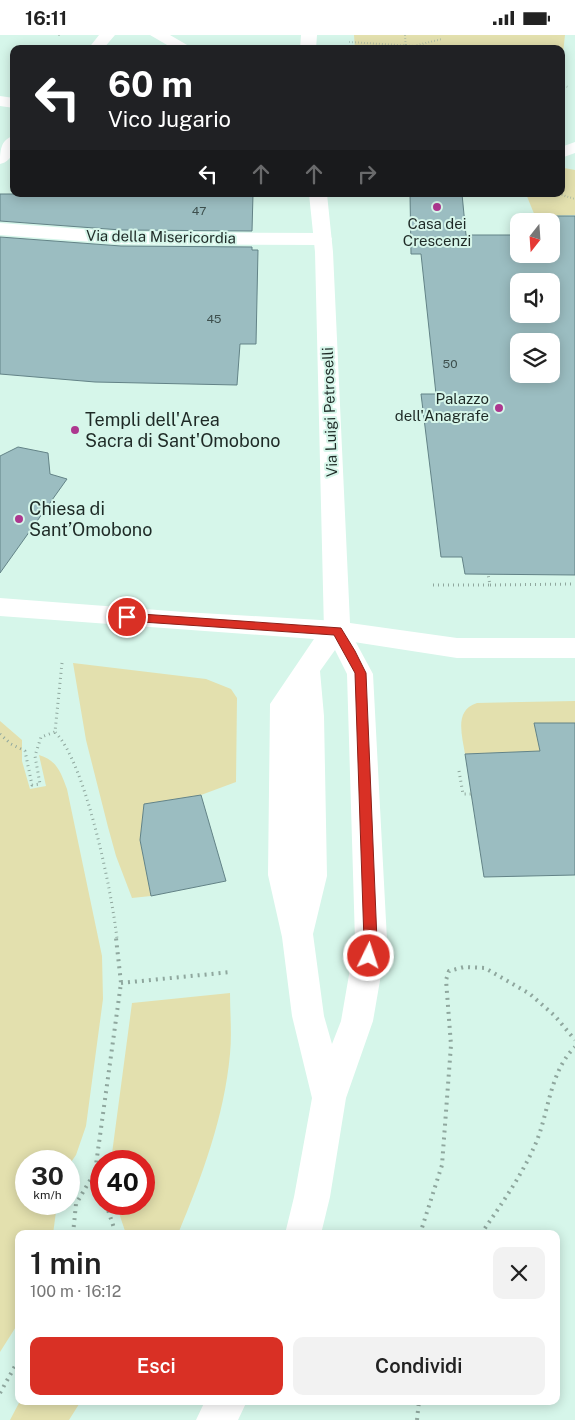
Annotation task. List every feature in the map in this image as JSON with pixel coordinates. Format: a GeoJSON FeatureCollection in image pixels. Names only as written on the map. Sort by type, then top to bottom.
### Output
{"type":"FeatureCollection","features":[{"type":"Feature","properties":{"kind":"street"},"geometry":{"type":"LineString","coordinates":[[99,45],[108,35]]}},
{"type":"Feature","properties":{"kind":"street"},"geometry":{"type":"LineString","coordinates":[[158,35],[179,45]]}},
{"type":"Feature","properties":{"kind":"street"},"geometry":{"type":"LineString","coordinates":[[0,159],[10,146]]}},
{"type":"Feature","properties":{"kind":"street","name":"Via Luigi Petroselli"},"geometry":{"type":"LineString","coordinates":[[318,197],[323,239],[337,631]]}},
{"type":"Feature","properties":{"kind":"street","name":"Via della Misericordia"},"geometry":{"type":"LineString","coordinates":[[0,229],[121,238],[323,239]]}},
{"type":"Feature","properties":{"kind":"street"},"geometry":{"type":"LineString","coordinates":[[0,607],[337,631],[457,648],[575,648]]}},
{"type":"Feature","properties":{"kind":"street"},"geometry":{"type":"LineString","coordinates":[[329,1098],[308,1016],[298,937],[312,876],[310,716],[307,669],[337,631]]}},
{"type":"Feature","properties":{"kind":"street"},"geometry":{"type":"LineString","coordinates":[[304,1230],[312,1197],[329,1098],[357,1021],[371,941],[360,673],[351,653],[337,631]]}},
{"type":"Feature","properties":{"kind":"street"},"geometry":{"type":"LineString","coordinates":[[216,1420],[225,1405]]}},
{"type":"Feature","properties":{"kind":"path"},"geometry":{"type":"LineString","coordinates":[[418,45],[442,39]]}},
{"type":"Feature","properties":{"kind":"path"},"geometry":{"type":"LineString","coordinates":[[349,42],[383,45]]}},
{"type":"Feature","properties":{"kind":"path"},"geometry":{"type":"LineString","coordinates":[[488,574],[490,585]]}},
{"type":"Feature","properties":{"kind":"path"},"geometry":{"type":"LineString","coordinates":[[433,585],[575,585]]}},
{"type":"Feature","properties":{"kind":"path"},"geometry":{"type":"LineString","coordinates":[[55,732],[60,706],[62,663]]}},
{"type":"Feature","properties":{"kind":"path"},"geometry":{"type":"LineString","coordinates":[[0,734],[11,744],[25,751],[32,785],[40,784],[35,756],[41,737],[55,732]]}},
{"type":"Feature","properties":{"kind":"path"},"geometry":{"type":"LineString","coordinates":[[55,732],[65,742],[84,790],[113,904],[121,983],[97,1150]]}},
{"type":"Feature","properties":{"kind":"path"},"geometry":{"type":"LineString","coordinates":[[459,771],[463,794],[471,794]]}},
{"type":"Feature","properties":{"kind":"path"},"geometry":{"type":"LineString","coordinates":[[421,1230],[442,1165],[451,1045],[446,980],[449,971],[464,967],[485,968],[530,994],[555,1016],[575,1040]]}},
{"type":"Feature","properties":{"kind":"path"},"geometry":{"type":"LineString","coordinates":[[121,983],[231,972]]}},
{"type":"Feature","properties":{"kind":"path"},"geometry":{"type":"LineString","coordinates":[[484,1230],[518,1179],[546,1119],[556,1077],[569,1052],[575,1047]]}},
{"type":"Feature","properties":{"kind":"path"},"geometry":{"type":"LineString","coordinates":[[74,1230],[76,1204],[90,1179]]}},
{"type":"Feature","properties":{"kind":"path"},"geometry":{"type":"LineString","coordinates":[[110,1215],[115,1230]]}},
{"type":"Feature","properties":{"kind":"path"},"geometry":{"type":"LineString","coordinates":[[0,1393],[15,1366]]}},
{"type":"Feature","properties":{"kind":"path"},"geometry":{"type":"LineString","coordinates":[[417,1420],[419,1405]]}},
{"type":"Feature","properties":{"kind":"shaded area"},"geometry":{"type":"Polygon","coordinates":[[[354,35],[565,35],[564,45],[355,45],[354,35]]]}},
{"type":"Feature","properties":{"kind":"shaded area"},"geometry":{"type":"Polygon","coordinates":[[[565,168],[575,170],[575,215],[534,213],[527,197],[565,197],[565,168]]]}},
{"type":"Feature","properties":{"kind":"shaded area"},"geometry":{"type":"Polygon","coordinates":[[[73,663],[206,679],[231,689],[237,698],[236,782],[201,795],[144,804],[140,840],[151,896],[132,898],[116,856],[86,740],[73,663]]]}},
{"type":"Feature","properties":{"kind":"shaded area"},"geometry":{"type":"Polygon","coordinates":[[[575,701],[575,723],[535,724],[540,751],[465,754],[461,724],[465,711],[470,706],[477,703],[575,701]]]}},
{"type":"Feature","properties":{"kind":"shaded area"},"geometry":{"type":"Polygon","coordinates":[[[0,721],[22,740],[22,761],[30,789],[46,786],[39,755],[50,760],[58,768],[67,789],[102,956],[103,999],[86,1126],[78,1150],[15,1150],[15,1215],[56,1215],[54,1230],[15,1230],[15,1328],[0,1352],[0,721]]]}},
{"type":"Feature","properties":{"kind":"shaded area"},"geometry":{"type":"Polygon","coordinates":[[[230,993],[231,1046],[223,1101],[211,1146],[180,1230],[125,1230],[120,1215],[155,1215],[155,1150],[112,1150],[132,1003],[230,993]]]}},
{"type":"Feature","properties":{"kind":"shaded area"},"geometry":{"type":"Polygon","coordinates":[[[18,1405],[78,1405],[69,1420],[10,1420],[18,1405]]]}},
{"type":"Feature","properties":{"kind":"building"},"geometry":{"type":"Polygon","coordinates":[[[0,194],[10,194],[10,197],[253,197],[252,231],[121,230],[0,221],[0,194]]]}},
{"type":"Feature","properties":{"kind":"building","name":"Palazzo dell'Anagrafe"},"geometry":{"type":"Polygon","coordinates":[[[410,197],[462,197],[466,235],[510,235],[510,263],[560,263],[560,216],[575,216],[575,575],[465,574],[462,557],[441,557],[421,394],[436,394],[421,254],[411,254],[410,197]]]}},
{"type":"Feature","properties":{"kind":"building"},"geometry":{"type":"Polygon","coordinates":[[[0,237],[121,246],[252,247],[252,250],[258,250],[256,344],[240,344],[237,385],[95,382],[0,374],[0,237]]]}},
{"type":"Feature","properties":{"kind":"building","name":"Chiesa di Sant’Omobono"},"geometry":{"type":"Polygon","coordinates":[[[18,447],[48,453],[50,474],[67,479],[0,573],[0,456],[18,447]]]}},
{"type":"Feature","properties":{"kind":"building"},"geometry":{"type":"Polygon","coordinates":[[[534,723],[575,723],[575,875],[484,877],[465,754],[540,751],[534,723]]]}},
{"type":"Feature","properties":{"kind":"building"},"geometry":{"type":"Polygon","coordinates":[[[201,795],[226,881],[151,896],[140,840],[144,804],[201,795]]]}},
{"type":"Feature","properties":{"kind":"place","name":"Casa dei Crescenzi"},"geometry":{"type":"Point","coordinates":[437,207]}},
{"type":"Feature","properties":{"kind":"place","name":"Palazzo dell'Anagrafe"},"geometry":{"type":"Point","coordinates":[499,408]}},
{"type":"Feature","properties":{"kind":"place","name":"Templi dell'Area Sacra di Sant'Omobono"},"geometry":{"type":"Point","coordinates":[75,430]}},
{"type":"Feature","properties":{"kind":"place","name":"Chiesa di Sant’Omobono"},"geometry":{"type":"Point","coordinates":[19,519]}},
{"type":"Feature","properties":{"kind":"route"},"geometry":{"type":"LineString","coordinates":[[127,617],[337,631],[351,653],[360,673],[371,941],[369,956]]}}]}
